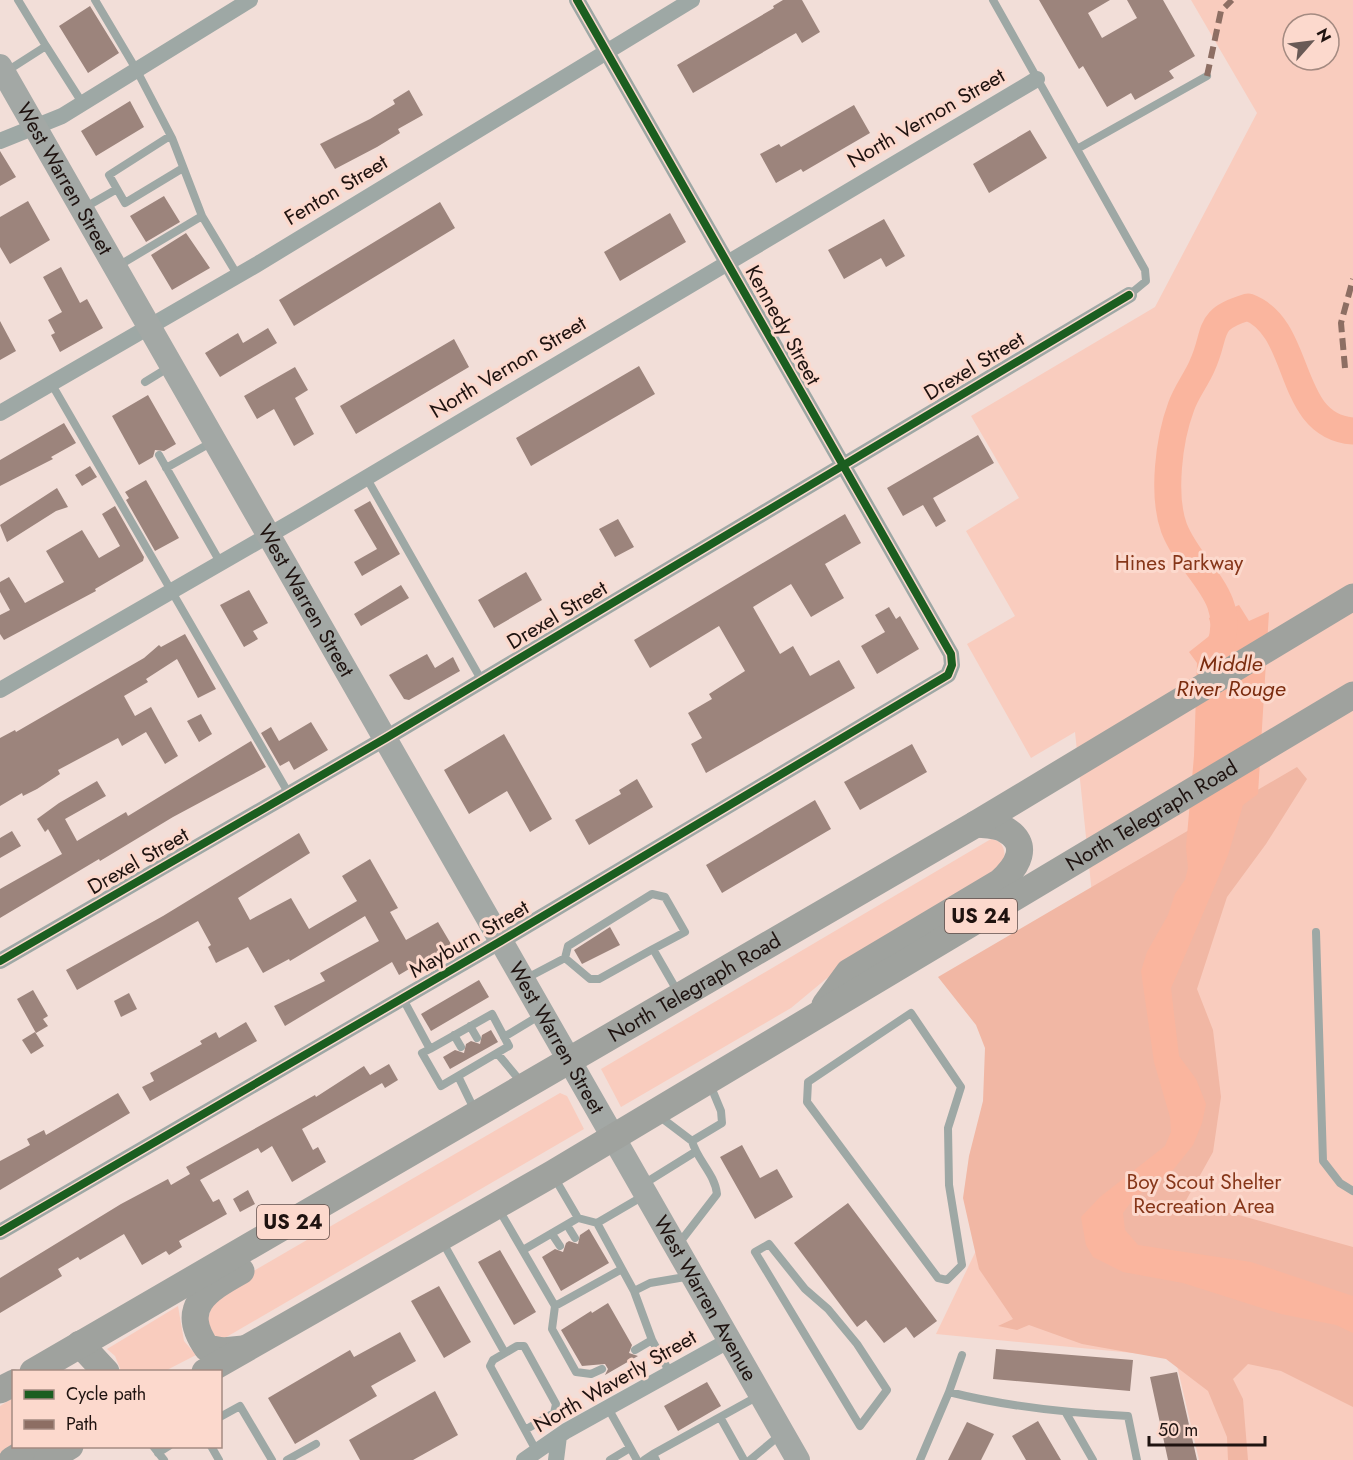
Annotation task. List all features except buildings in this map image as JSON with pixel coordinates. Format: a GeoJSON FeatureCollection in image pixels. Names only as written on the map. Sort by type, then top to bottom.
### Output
{"type":"FeatureCollection","features":[{"type":"Feature","properties":{"kind":"main road","name":"West Warren Street"},"geometry":{"type":"LineString","coordinates":[[2,69],[501,942],[525,979],[568,1061],[613,1137]]}},
{"type":"Feature","properties":{"kind":"main road","name":"North Telegraph Road"},"geometry":{"type":"LineString","coordinates":[[35,1370],[478,1115],[976,824],[1353,597]]}},
{"type":"Feature","properties":{"kind":"main road","name":"North Telegraph Road"},"geometry":{"type":"LineString","coordinates":[[207,1370],[552,1174],[1353,695]]}},
{"type":"Feature","properties":{"kind":"main road"},"geometry":{"type":"LineString","coordinates":[[819,1014],[849,972],[1000,882],[1016,868],[1020,854],[1014,838],[1004,828],[976,824]]}},
{"type":"Feature","properties":{"kind":"main road"},"geometry":{"type":"LineString","coordinates":[[246,1349],[222,1351],[207,1348],[199,1336],[195,1322],[195,1310],[202,1298],[222,1282],[486,1130],[515,1093]]}},
{"type":"Feature","properties":{"kind":"main road","name":"West Warren Avenue"},"geometry":{"type":"LineString","coordinates":[[613,1137],[798,1460]]}},
{"type":"Feature","properties":{"kind":"main road"},"geometry":{"type":"LineString","coordinates":[[80,1344],[105,1370]]}},
{"type":"Feature","properties":{"kind":"main road"},"geometry":{"type":"LineString","coordinates":[[12,1460],[32,1448]]}},
{"type":"Feature","properties":{"kind":"main road"},"geometry":{"type":"LineString","coordinates":[[47,1460],[67,1448]]}},
{"type":"Feature","properties":{"kind":"street"},"geometry":{"type":"LineString","coordinates":[[0,141],[62,116],[250,0]]}},
{"type":"Feature","properties":{"kind":"street","name":"Kennedy Street"},"geometry":{"type":"LineString","coordinates":[[577,0],[951,654],[950,670]]}},
{"type":"Feature","properties":{"kind":"street","name":"Fenton Street"},"geometry":{"type":"LineString","coordinates":[[0,413],[238,276],[693,0]]}},
{"type":"Feature","properties":{"kind":"street","name":"North Vernon Street"},"geometry":{"type":"LineString","coordinates":[[0,690],[268,535],[1037,79]]}},
{"type":"Feature","properties":{"kind":"street","name":"Drexel Street"},"geometry":{"type":"LineString","coordinates":[[0,961],[386,738],[1130,295]]}},
{"type":"Feature","properties":{"kind":"street","name":"Mayburn Street"},"geometry":{"type":"LineString","coordinates":[[0,1232],[501,942],[945,679],[950,670]]}},
{"type":"Feature","properties":{"kind":"street","name":"North Waverly Street"},"geometry":{"type":"LineString","coordinates":[[530,1456],[608,1408],[728,1341]]}},
{"type":"Feature","properties":{"kind":"street"},"geometry":{"type":"LineString","coordinates":[[556,1460],[560,1436]]}},
{"type":"Feature","properties":{"kind":"lane"},"geometry":{"type":"LineString","coordinates":[[18,0],[83,104]]}},
{"type":"Feature","properties":{"kind":"lane"},"geometry":{"type":"LineString","coordinates":[[95,0],[136,69],[170,136],[202,216],[238,276]]}},
{"type":"Feature","properties":{"kind":"lane"},"geometry":{"type":"LineString","coordinates":[[993,0],[1145,270],[1146,281],[1130,295]]}},
{"type":"Feature","properties":{"kind":"lane"},"geometry":{"type":"LineString","coordinates":[[2,69],[46,46]]}},
{"type":"Feature","properties":{"kind":"lane"},"geometry":{"type":"LineString","coordinates":[[1077,149],[1207,76]]}},
{"type":"Feature","properties":{"kind":"lane"},"geometry":{"type":"LineString","coordinates":[[170,136],[109,175],[125,203],[183,168]]}},
{"type":"Feature","properties":{"kind":"lane"},"geometry":{"type":"LineString","coordinates":[[82,209],[117,189]]}},
{"type":"Feature","properties":{"kind":"lane"},"geometry":{"type":"LineString","coordinates":[[115,268],[202,216]]}},
{"type":"Feature","properties":{"kind":"lane"},"geometry":{"type":"LineString","coordinates":[[145,382],[171,366]]}},
{"type":"Feature","properties":{"kind":"lane"},"geometry":{"type":"LineString","coordinates":[[51,383],[289,794]]}},
{"type":"Feature","properties":{"kind":"lane"},"geometry":{"type":"LineString","coordinates":[[166,468],[214,441]]}},
{"type":"Feature","properties":{"kind":"lane"},"geometry":{"type":"LineString","coordinates":[[159,455],[220,562]]}},
{"type":"Feature","properties":{"kind":"lane"},"geometry":{"type":"LineString","coordinates":[[366,477],[482,681]]}},
{"type":"Feature","properties":{"kind":"lane"},"geometry":{"type":"LineString","coordinates":[[525,979],[565,958],[568,946],[652,894],[665,897],[685,932],[599,979],[590,979],[565,958]]}},
{"type":"Feature","properties":{"kind":"lane"},"geometry":{"type":"LineString","coordinates":[[1316,932],[1323,1161],[1340,1184],[1353,1191]]}},
{"type":"Feature","properties":{"kind":"lane"},"geometry":{"type":"LineString","coordinates":[[653,949],[680,996]]}},
{"type":"Feature","properties":{"kind":"lane"},"geometry":{"type":"LineString","coordinates":[[403,999],[430,1049]]}},
{"type":"Feature","properties":{"kind":"lane"},"geometry":{"type":"LineString","coordinates":[[911,1013],[961,1087],[948,1128],[949,1185],[962,1265],[947,1280],[938,1278],[807,1102],[808,1082],[911,1013]]}},
{"type":"Feature","properties":{"kind":"lane"},"geometry":{"type":"LineString","coordinates":[[492,1014],[509,1046],[441,1086],[422,1053],[430,1049],[492,1014]]}},
{"type":"Feature","properties":{"kind":"lane"},"geometry":{"type":"LineString","coordinates":[[504,1037],[542,1014]]}},
{"type":"Feature","properties":{"kind":"lane"},"geometry":{"type":"LineString","coordinates":[[470,1026],[477,1038]]}},
{"type":"Feature","properties":{"kind":"lane"},"geometry":{"type":"LineString","coordinates":[[454,1035],[461,1047]]}},
{"type":"Feature","properties":{"kind":"lane"},"geometry":{"type":"LineString","coordinates":[[483,1050],[488,1059]]}},
{"type":"Feature","properties":{"kind":"lane"},"geometry":{"type":"LineString","coordinates":[[497,1053],[515,1093]]}},
{"type":"Feature","properties":{"kind":"lane"},"geometry":{"type":"LineString","coordinates":[[468,1059],[472,1068]]}},
{"type":"Feature","properties":{"kind":"lane"},"geometry":{"type":"LineString","coordinates":[[458,1076],[478,1115]]}},
{"type":"Feature","properties":{"kind":"lane"},"geometry":{"type":"LineString","coordinates":[[693,1141],[722,1123],[721,1111],[708,1079]]}},
{"type":"Feature","properties":{"kind":"lane"},"geometry":{"type":"LineString","coordinates":[[653,1112],[693,1141],[695,1152],[716,1185],[717,1194],[676,1248]]}},
{"type":"Feature","properties":{"kind":"lane"},"geometry":{"type":"LineString","coordinates":[[597,1223],[695,1152]]}},
{"type":"Feature","properties":{"kind":"lane"},"geometry":{"type":"LineString","coordinates":[[552,1174],[578,1218],[597,1223],[634,1290],[652,1340],[670,1373]]}},
{"type":"Feature","properties":{"kind":"lane"},"geometry":{"type":"LineString","coordinates":[[497,1206],[555,1306],[552,1329],[576,1372],[591,1374],[602,1369]]}},
{"type":"Feature","properties":{"kind":"lane"},"geometry":{"type":"LineString","coordinates":[[523,1250],[578,1218]]}},
{"type":"Feature","properties":{"kind":"lane"},"geometry":{"type":"LineString","coordinates":[[567,1225],[575,1238]]}},
{"type":"Feature","properties":{"kind":"lane"},"geometry":{"type":"LineString","coordinates":[[552,1234],[560,1246]]}},
{"type":"Feature","properties":{"kind":"lane"},"geometry":{"type":"LineString","coordinates":[[440,1238],[505,1353]]}},
{"type":"Feature","properties":{"kind":"lane"},"geometry":{"type":"LineString","coordinates":[[769,1244],[805,1289],[828,1309],[857,1344],[887,1390],[860,1426],[754,1252],[769,1244]]}},
{"type":"Feature","properties":{"kind":"lane"},"geometry":{"type":"LineString","coordinates":[[555,1306],[622,1269]]}},
{"type":"Feature","properties":{"kind":"lane"},"geometry":{"type":"LineString","coordinates":[[594,1272],[600,1282]]}},
{"type":"Feature","properties":{"kind":"lane"},"geometry":{"type":"LineString","coordinates":[[634,1290],[650,1283],[691,1275]]}},
{"type":"Feature","properties":{"kind":"lane"},"geometry":{"type":"LineString","coordinates":[[579,1281],[584,1290]]}},
{"type":"Feature","properties":{"kind":"lane"},"geometry":{"type":"LineString","coordinates":[[635,1350],[652,1340]]}},
{"type":"Feature","properties":{"kind":"lane"},"geometry":{"type":"LineString","coordinates":[[525,1430],[554,1413],[556,1404],[524,1346],[516,1346],[493,1360],[490,1366],[525,1430],[530,1456]]}},
{"type":"Feature","properties":{"kind":"lane"},"geometry":{"type":"LineString","coordinates":[[920,1460],[962,1355]]}},
{"type":"Feature","properties":{"kind":"lane"},"geometry":{"type":"LineString","coordinates":[[949,1392],[1066,1413],[1128,1416],[1137,1460]]}},
{"type":"Feature","properties":{"kind":"lane"},"geometry":{"type":"LineString","coordinates":[[644,1460],[655,1457],[760,1395]]}},
{"type":"Feature","properties":{"kind":"lane"},"geometry":{"type":"LineString","coordinates":[[222,1416],[240,1406],[272,1460]]}},
{"type":"Feature","properties":{"kind":"lane"},"geometry":{"type":"LineString","coordinates":[[608,1408],[637,1460]]}},
{"type":"Feature","properties":{"kind":"lane"},"geometry":{"type":"LineString","coordinates":[[1066,1413],[1094,1460]]}},
{"type":"Feature","properties":{"kind":"lane"},"geometry":{"type":"LineString","coordinates":[[720,1417],[744,1460]]}},
{"type":"Feature","properties":{"kind":"lane"},"geometry":{"type":"LineString","coordinates":[[750,1460],[782,1433]]}},
{"type":"Feature","properties":{"kind":"lane"},"geometry":{"type":"LineString","coordinates":[[287,1460],[316,1444]]}},
{"type":"Feature","properties":{"kind":"lane"},"geometry":{"type":"LineString","coordinates":[[610,1460],[630,1448]]}},
{"type":"Feature","properties":{"kind":"green space","name":"Hines Parkway"},"geometry":{"type":"Polygon","coordinates":[[[1191,0],[1353,0],[1353,1460],[1199,1460],[1175,1357],[936,1334],[997,1207],[1111,1075],[1075,732],[1031,758],[967,644],[1015,616],[966,531],[1019,498],[971,416],[1155,307],[1257,113],[1191,0]]]}},
{"type":"Feature","properties":{"kind":"green space"},"geometry":{"type":"Polygon","coordinates":[[[991,839],[1000,843],[1004,849],[1003,867],[826,979],[791,1008],[621,1107],[601,1069],[991,839]]]}},
{"type":"Feature","properties":{"kind":"green space"},"geometry":{"type":"Polygon","coordinates":[[[560,1093],[567,1096],[584,1129],[223,1339],[215,1337],[207,1321],[212,1306],[238,1280],[560,1093]]]}},
{"type":"Feature","properties":{"kind":"green space"},"geometry":{"type":"Polygon","coordinates":[[[178,1306],[184,1341],[196,1355],[167,1370],[121,1370],[115,1356],[107,1349],[178,1306]]]}},
{"type":"Feature","properties":{"kind":"green space"},"geometry":{"type":"Polygon","coordinates":[[[12,1399],[12,1448],[0,1460],[0,1406],[12,1399]]]}},
{"type":"Feature","properties":{"kind":"shaded area","name":"Boy Scout Shelter Recreation Area"},"geometry":{"type":"Polygon","coordinates":[[[1297,767],[1307,779],[1266,844],[1227,897],[1197,989],[1213,1030],[1221,1097],[1213,1152],[1184,1204],[1235,1214],[1353,1247],[1353,1407],[1281,1371],[1248,1364],[1233,1379],[1243,1399],[1248,1460],[1228,1460],[1227,1437],[1208,1391],[1166,1359],[1082,1344],[1029,1325],[1017,1330],[998,1326],[1013,1319],[979,1269],[963,1198],[969,1156],[983,1101],[985,1048],[976,1025],[938,977],[1297,767]]]}},
{"type":"Feature","properties":{"kind":"water","name":"Middle River Rouge"},"geometry":{"type":"Polygon","coordinates":[[[1239,605],[1249,621],[1269,612],[1258,794],[1243,805],[1228,855],[1171,988],[1179,1056],[1196,1079],[1206,1104],[1202,1123],[1193,1145],[1173,1170],[1133,1199],[1123,1213],[1125,1230],[1138,1245],[1251,1262],[1353,1296],[1353,1333],[1336,1325],[1281,1314],[1183,1283],[1123,1272],[1093,1257],[1086,1245],[1081,1217],[1100,1197],[1165,1146],[1171,1132],[1170,1117],[1154,1062],[1141,971],[1147,952],[1168,915],[1175,894],[1185,880],[1188,868],[1186,847],[1194,756],[1197,663],[1189,652],[1213,633],[1209,618],[1239,605]]]}},
{"type":"Feature","properties":{"kind":"waterway","name":"Middle River Rouge"},"geometry":{"type":"LineString","coordinates":[[1220,646],[1224,628],[1223,612],[1210,584],[1191,558],[1174,528],[1168,500],[1168,467],[1177,420],[1186,396],[1202,366],[1218,322],[1248,307],[1266,318],[1278,335],[1305,395],[1316,412],[1331,425],[1353,431]]}},
{"type":"Feature","properties":{"kind":"marked path"},"geometry":{"type":"LineString","coordinates":[[1207,76],[1221,11],[1232,0]]}},
{"type":"Feature","properties":{"kind":"marked path"},"geometry":{"type":"LineString","coordinates":[[1345,368],[1341,323],[1353,279]]}},
{"type":"Feature","properties":{"kind":"cycle path"},"geometry":{"type":"LineString","coordinates":[[0,1232],[501,941],[948,675],[952,665],[951,654],[577,0]]}},
{"type":"Feature","properties":{"kind":"cycle path"},"geometry":{"type":"LineString","coordinates":[[0,961],[386,738],[1129,295]]}}]}
